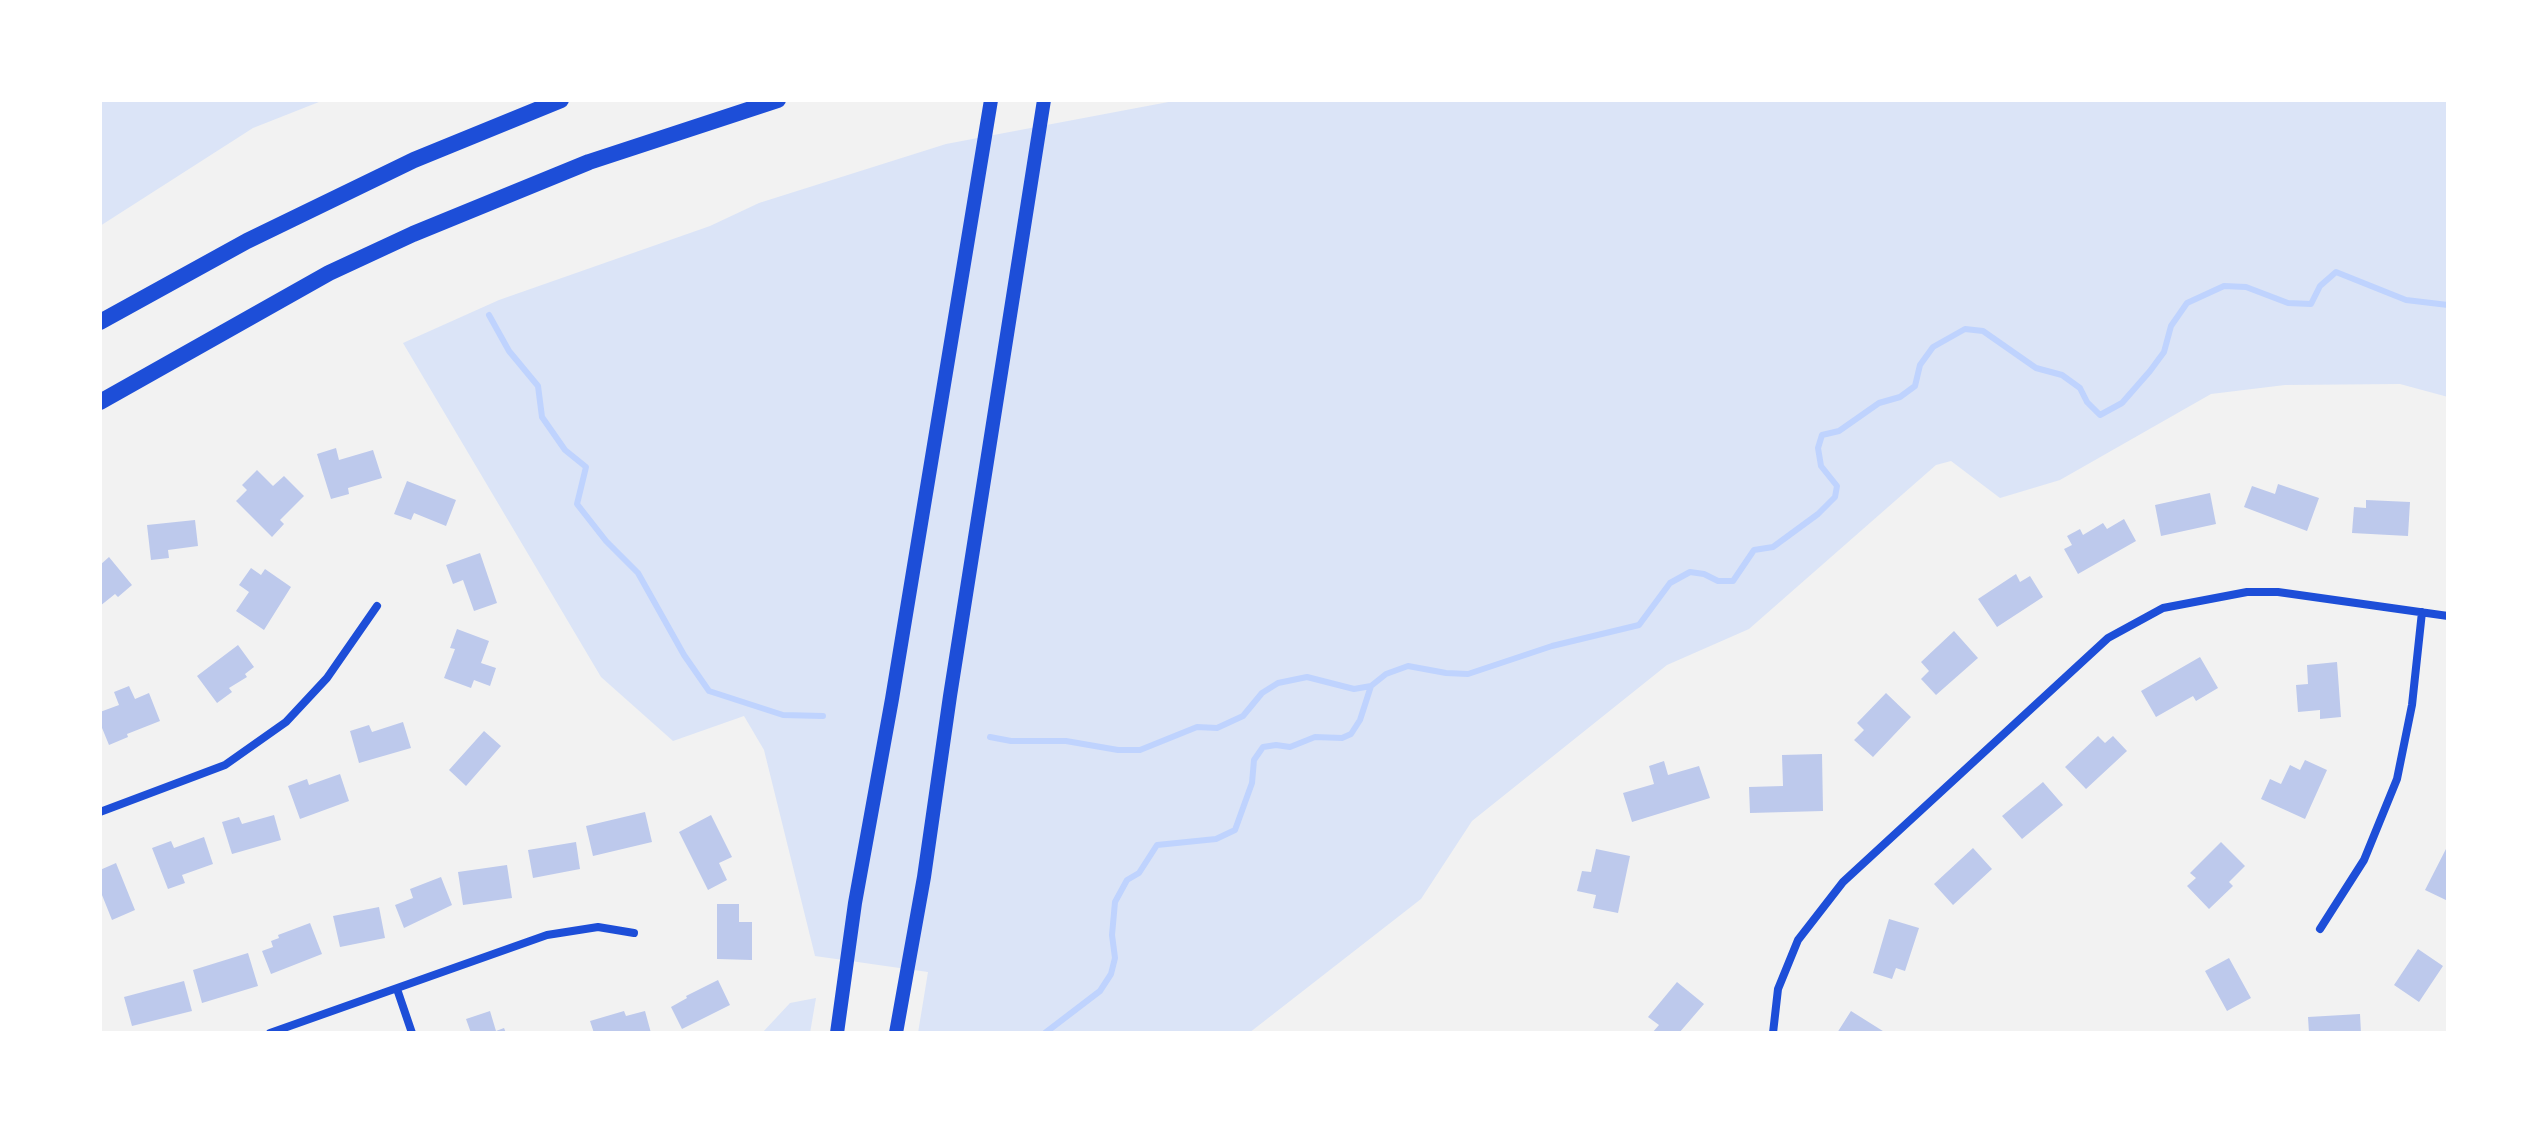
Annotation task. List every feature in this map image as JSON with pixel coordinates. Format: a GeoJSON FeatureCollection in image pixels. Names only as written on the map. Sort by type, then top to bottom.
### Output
{"type":"FeatureCollection","features":[{"type":"Feature","properties":{"kind":"highway"},"geometry":{"type":"LineString","coordinates":[[100,322],[247,241],[414,160],[561,100]]}},
{"type":"Feature","properties":{"kind":"highway"},"geometry":{"type":"LineString","coordinates":[[100,402],[316,281],[413,234],[589,162],[778,100]]}},
{"type":"Feature","properties":{"kind":"main road"},"geometry":{"type":"LineString","coordinates":[[837,1033],[855,903],[892,699],[991,100]]}},
{"type":"Feature","properties":{"kind":"main road"},"geometry":{"type":"LineString","coordinates":[[896,1033],[924,877],[1044,100]]}},
{"type":"Feature","properties":{"kind":"street"},"geometry":{"type":"LineString","coordinates":[[1773,1033],[1778,989],[1798,940],[1843,882],[2108,638],[2163,608],[2247,592],[2278,592],[2448,616]]}},
{"type":"Feature","properties":{"kind":"street"},"geometry":{"type":"LineString","coordinates":[[100,812],[225,765],[286,722],[327,678],[377,606]]}},
{"type":"Feature","properties":{"kind":"street"},"geometry":{"type":"LineString","coordinates":[[2320,929],[2364,860],[2397,779],[2412,705],[2422,612]]}},
{"type":"Feature","properties":{"kind":"street"},"geometry":{"type":"LineString","coordinates":[[270,1033],[547,935],[598,927],[634,933]]}},
{"type":"Feature","properties":{"kind":"street"},"geometry":{"type":"LineString","coordinates":[[397,989],[412,1033]]}},
{"type":"Feature","properties":{"kind":"shaded area"},"geometry":{"type":"Polygon","coordinates":[[[100,100],[324,100],[253,128],[100,226],[100,100]]]}},
{"type":"Feature","properties":{"kind":"shaded area"},"geometry":{"type":"Polygon","coordinates":[[[1179,100],[2448,100],[2448,397],[2400,384],[2285,385],[2211,394],[2060,480],[2000,498],[1951,461],[1936,465],[1749,629],[1667,665],[1472,821],[1421,899],[1249,1033],[918,1033],[928,972],[815,956],[764,750],[744,716],[673,741],[601,677],[403,343],[499,300],[710,226],[759,203],[946,144],[1179,100]]]}},
{"type":"Feature","properties":{"kind":"shaded area"},"geometry":{"type":"Polygon","coordinates":[[[816,998],[810,1033],[762,1033],[790,1003],[816,998]]]}},
{"type":"Feature","properties":{"kind":"building"},"geometry":{"type":"Polygon","coordinates":[[[336,448],[339,460],[373,450],[382,478],[348,488],[349,494],[331,499],[317,454],[336,448]]]}},
{"type":"Feature","properties":{"kind":"building"},"geometry":{"type":"Polygon","coordinates":[[[257,470],[273,486],[284,476],[304,496],[280,520],[284,524],[272,537],[236,501],[247,490],[242,485],[257,470]]]}},
{"type":"Feature","properties":{"kind":"building"},"geometry":{"type":"Polygon","coordinates":[[[407,481],[456,500],[446,526],[414,513],[411,520],[394,514],[407,481]]]}},
{"type":"Feature","properties":{"kind":"building"},"geometry":{"type":"Polygon","coordinates":[[[2278,484],[2319,498],[2307,531],[2244,507],[2252,486],[2275,494],[2278,484]]]}},
{"type":"Feature","properties":{"kind":"building"},"geometry":{"type":"Polygon","coordinates":[[[2210,493],[2216,524],[2161,536],[2155,505],[2210,493]]]}},
{"type":"Feature","properties":{"kind":"building"},"geometry":{"type":"Polygon","coordinates":[[[2366,500],[2410,502],[2408,536],[2352,533],[2354,507],[2366,508],[2366,500]]]}},
{"type":"Feature","properties":{"kind":"building"},"geometry":{"type":"Polygon","coordinates":[[[2124,519],[2136,541],[2078,574],[2064,549],[2072,545],[2067,536],[2080,529],[2083,535],[2103,523],[2107,529],[2124,519]]]}},
{"type":"Feature","properties":{"kind":"building"},"geometry":{"type":"Polygon","coordinates":[[[195,520],[198,546],[168,550],[169,558],[151,560],[147,525],[195,520]]]}},
{"type":"Feature","properties":{"kind":"building"},"geometry":{"type":"Polygon","coordinates":[[[480,553],[497,603],[474,611],[463,580],[453,584],[446,565],[480,553]]]}},
{"type":"Feature","properties":{"kind":"building"},"geometry":{"type":"Polygon","coordinates":[[[109,557],[132,585],[100,606],[100,565],[109,557]]]}},
{"type":"Feature","properties":{"kind":"building"},"geometry":{"type":"Polygon","coordinates":[[[251,568],[261,575],[265,569],[291,587],[264,630],[236,611],[249,592],[239,585],[251,568]]]}},
{"type":"Feature","properties":{"kind":"building"},"geometry":{"type":"Polygon","coordinates":[[[2016,574],[2020,582],[2030,576],[2043,597],[1997,627],[1978,599],[2016,574]]]}},
{"type":"Feature","properties":{"kind":"building"},"geometry":{"type":"Polygon","coordinates":[[[457,629],[489,641],[481,663],[496,668],[490,686],[474,680],[471,688],[444,678],[455,649],[450,648],[457,629]]]}},
{"type":"Feature","properties":{"kind":"building"},"geometry":{"type":"Polygon","coordinates":[[[1954,631],[1978,658],[1936,695],[1921,679],[1929,671],[1921,662],[1954,631]]]}},
{"type":"Feature","properties":{"kind":"building"},"geometry":{"type":"Polygon","coordinates":[[[238,645],[254,667],[245,674],[247,677],[229,688],[232,692],[217,703],[197,676],[238,645]]]}},
{"type":"Feature","properties":{"kind":"building"},"geometry":{"type":"Polygon","coordinates":[[[2200,657],[2218,688],[2196,701],[2193,696],[2156,717],[2141,691],[2200,657]]]}},
{"type":"Feature","properties":{"kind":"building"},"geometry":{"type":"Polygon","coordinates":[[[2337,662],[2341,717],[2320,719],[2320,710],[2298,712],[2296,685],[2308,684],[2307,665],[2337,662]]]}},
{"type":"Feature","properties":{"kind":"building"},"geometry":{"type":"Polygon","coordinates":[[[129,686],[135,699],[149,693],[160,721],[109,745],[100,723],[100,712],[119,705],[114,692],[129,686]]]}},
{"type":"Feature","properties":{"kind":"building"},"geometry":{"type":"Polygon","coordinates":[[[1886,693],[1911,717],[1873,757],[1854,740],[1864,730],[1857,723],[1886,693]]]}},
{"type":"Feature","properties":{"kind":"building"},"geometry":{"type":"Polygon","coordinates":[[[403,722],[411,748],[359,763],[350,731],[369,725],[372,732],[403,722]]]}},
{"type":"Feature","properties":{"kind":"building"},"geometry":{"type":"Polygon","coordinates":[[[484,731],[501,746],[466,786],[449,770],[484,731]]]}},
{"type":"Feature","properties":{"kind":"building"},"geometry":{"type":"Polygon","coordinates":[[[2098,736],[2105,743],[2113,736],[2127,751],[2086,789],[2065,767],[2098,736]]]}},
{"type":"Feature","properties":{"kind":"building"},"geometry":{"type":"Polygon","coordinates":[[[1822,754],[1823,811],[1750,813],[1749,787],[1783,786],[1782,755],[1822,754]]]}},
{"type":"Feature","properties":{"kind":"building"},"geometry":{"type":"Polygon","coordinates":[[[2305,760],[2327,770],[2305,819],[2261,799],[2270,779],[2281,784],[2290,765],[2300,770],[2305,760]]]}},
{"type":"Feature","properties":{"kind":"building"},"geometry":{"type":"Polygon","coordinates":[[[1664,761],[1668,775],[1699,766],[1710,798],[1632,822],[1623,793],[1654,784],[1649,766],[1664,761]]]}},
{"type":"Feature","properties":{"kind":"building"},"geometry":{"type":"Polygon","coordinates":[[[340,774],[349,801],[300,819],[288,786],[307,779],[309,785],[340,774]]]}},
{"type":"Feature","properties":{"kind":"building"},"geometry":{"type":"Polygon","coordinates":[[[2043,782],[2063,805],[2022,839],[2002,816],[2043,782]]]}},
{"type":"Feature","properties":{"kind":"building"},"geometry":{"type":"Polygon","coordinates":[[[645,812],[652,842],[593,856],[586,826],[645,812]]]}},
{"type":"Feature","properties":{"kind":"building"},"geometry":{"type":"Polygon","coordinates":[[[274,815],[281,840],[232,854],[222,822],[239,817],[242,824],[274,815]]]}},
{"type":"Feature","properties":{"kind":"building"},"geometry":{"type":"Polygon","coordinates":[[[711,815],[732,857],[719,863],[727,880],[708,890],[679,832],[711,815]]]}},
{"type":"Feature","properties":{"kind":"building"},"geometry":{"type":"Polygon","coordinates":[[[204,837],[213,864],[182,875],[185,883],[168,889],[152,848],[171,841],[174,848],[204,837]]]}},
{"type":"Feature","properties":{"kind":"building"},"geometry":{"type":"Polygon","coordinates":[[[576,842],[580,869],[533,878],[528,850],[576,842]]]}},
{"type":"Feature","properties":{"kind":"building"},"geometry":{"type":"Polygon","coordinates":[[[2221,842],[2245,866],[2229,882],[2233,886],[2209,909],[2187,886],[2196,878],[2190,873],[2221,842]]]}},
{"type":"Feature","properties":{"kind":"building"},"geometry":{"type":"Polygon","coordinates":[[[2448,845],[2448,901],[2425,890],[2448,845]]]}},
{"type":"Feature","properties":{"kind":"building"},"geometry":{"type":"Polygon","coordinates":[[[1973,848],[1992,869],[1953,905],[1934,884],[1973,848]]]}},
{"type":"Feature","properties":{"kind":"building"},"geometry":{"type":"Polygon","coordinates":[[[1596,849],[1630,856],[1618,913],[1593,908],[1596,895],[1577,891],[1582,871],[1591,872],[1596,849]]]}},
{"type":"Feature","properties":{"kind":"building"},"geometry":{"type":"Polygon","coordinates":[[[116,863],[135,910],[112,920],[100,890],[100,870],[116,863]]]}},
{"type":"Feature","properties":{"kind":"building"},"geometry":{"type":"Polygon","coordinates":[[[507,865],[512,898],[463,905],[458,872],[507,865]]]}},
{"type":"Feature","properties":{"kind":"building"},"geometry":{"type":"Polygon","coordinates":[[[441,877],[452,905],[404,928],[395,905],[413,898],[410,889],[441,877]]]}},
{"type":"Feature","properties":{"kind":"building"},"geometry":{"type":"Polygon","coordinates":[[[717,904],[739,904],[739,922],[752,922],[752,960],[717,959],[717,904]]]}},
{"type":"Feature","properties":{"kind":"building"},"geometry":{"type":"Polygon","coordinates":[[[379,907],[385,938],[340,947],[333,916],[379,907]]]}},
{"type":"Feature","properties":{"kind":"building"},"geometry":{"type":"Polygon","coordinates":[[[1889,919],[1919,928],[1905,971],[1896,968],[1892,979],[1873,973],[1889,919]]]}},
{"type":"Feature","properties":{"kind":"building"},"geometry":{"type":"Polygon","coordinates":[[[310,923],[322,954],[271,974],[262,951],[273,947],[271,941],[279,938],[278,935],[310,923]]]}},
{"type":"Feature","properties":{"kind":"building"},"geometry":{"type":"Polygon","coordinates":[[[2418,949],[2443,966],[2419,1002],[2394,985],[2418,949]]]}},
{"type":"Feature","properties":{"kind":"building"},"geometry":{"type":"Polygon","coordinates":[[[248,953],[258,986],[202,1003],[193,970],[248,953]]]}},
{"type":"Feature","properties":{"kind":"building"},"geometry":{"type":"Polygon","coordinates":[[[2229,958],[2251,998],[2227,1011],[2205,971],[2229,958]]]}},
{"type":"Feature","properties":{"kind":"building"},"geometry":{"type":"Polygon","coordinates":[[[718,980],[730,1005],[682,1029],[671,1007],[718,980]]]}},
{"type":"Feature","properties":{"kind":"building"},"geometry":{"type":"Polygon","coordinates":[[[184,981],[192,1011],[132,1026],[124,997],[184,981]]]}},
{"type":"Feature","properties":{"kind":"building"},"geometry":{"type":"Polygon","coordinates":[[[1677,982],[1704,1004],[1679,1033],[1652,1033],[1659,1025],[1648,1017],[1677,982]]]}},
{"type":"Feature","properties":{"kind":"building"},"geometry":{"type":"Polygon","coordinates":[[[490,1011],[496,1031],[504,1028],[506,1033],[471,1033],[466,1019],[490,1011]]]}},
{"type":"Feature","properties":{"kind":"building"},"geometry":{"type":"Polygon","coordinates":[[[624,1011],[626,1016],[645,1011],[651,1033],[594,1033],[590,1021],[624,1011]]]}},
{"type":"Feature","properties":{"kind":"building"},"geometry":{"type":"Polygon","coordinates":[[[1851,1011],[1886,1033],[1837,1033],[1851,1011]]]}},
{"type":"Feature","properties":{"kind":"building"},"geometry":{"type":"Polygon","coordinates":[[[2360,1014],[2361,1033],[2309,1033],[2308,1017],[2360,1014]]]}},
{"type":"Feature","properties":{"kind":"waterway"},"geometry":{"type":"LineString","coordinates":[[990,737],[1011,741],[1066,741],[1118,750],[1140,750],[1197,727],[1217,728],[1243,716],[1262,693],[1278,683],[1307,677],[1354,689],[1371,686],[1386,674],[1408,666],[1468,674],[1552,646],[1639,625],[1670,583],[1690,572],[1718,581],[1733,581],[1754,550],[1773,547],[1818,514],[1835,497],[1837,486],[1821,466],[1818,448],[1822,435],[1839,431],[1879,403],[1900,397],[1915,386],[1920,365],[1933,347],[1965,329],[1983,331],[2036,368],[2062,375],[2080,388],[2087,402],[2100,415],[2122,403],[2150,371],[2164,352],[2171,326],[2187,303],[2224,286],[2246,287],[2288,303],[2311,304],[2320,286],[2336,272],[2406,300],[2448,305]]}},
{"type":"Feature","properties":{"kind":"waterway"},"geometry":{"type":"LineString","coordinates":[[489,315],[509,351],[538,386],[542,417],[565,450],[586,467],[577,504],[606,541],[638,573],[684,655],[709,691],[783,715],[823,716]]}},
{"type":"Feature","properties":{"kind":"waterway"},"geometry":{"type":"LineString","coordinates":[[1045,1033],[1100,991],[1111,974],[1115,958],[1112,935],[1115,902],[1127,880],[1139,873],[1157,845],[1216,839],[1235,830],[1252,783],[1254,760],[1263,747],[1290,747],[1315,737],[1342,738],[1351,734],[1360,720],[1371,686]]}}]}
